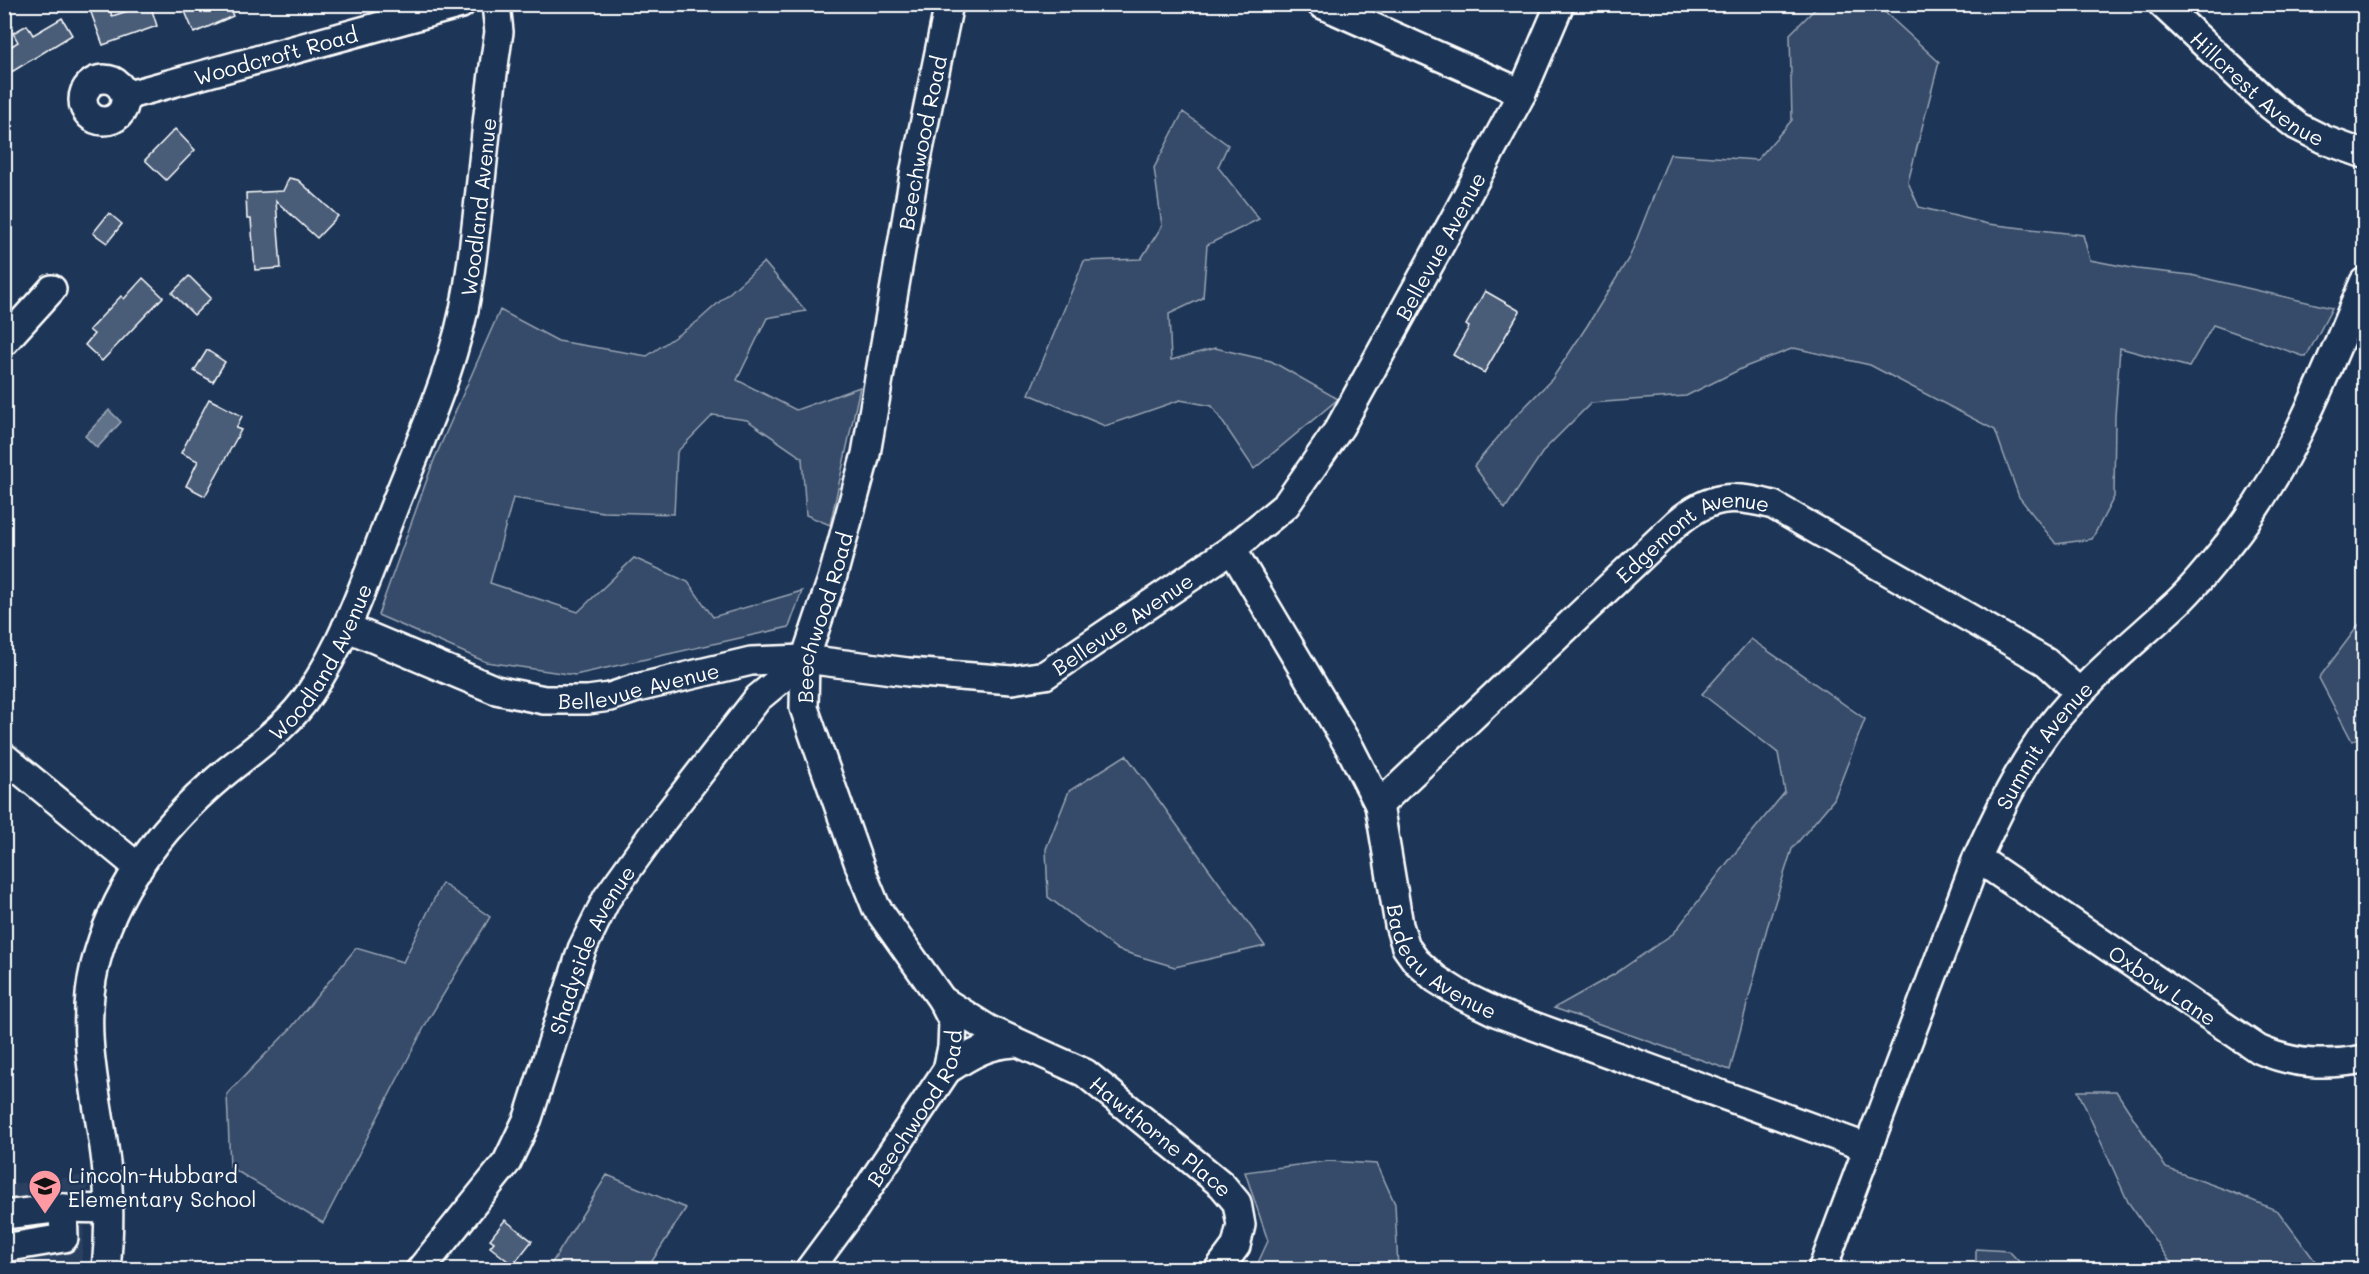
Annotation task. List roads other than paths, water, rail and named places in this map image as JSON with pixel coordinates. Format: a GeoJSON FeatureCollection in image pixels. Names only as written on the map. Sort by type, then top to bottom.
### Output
{"type":"FeatureCollection","features":[{"type":"Feature","properties":{"kind":"street","name":"Woodcroft Road"},"geometry":{"type":"LineString","coordinates":[[125,96],[461,4]]}},
{"type":"Feature","properties":{"kind":"street","name":"Woodland Avenue"},"geometry":{"type":"LineString","coordinates":[[106,1269],[108,1209],[104,1148],[93,1090],[88,1030],[98,958],[110,918],[153,845],[174,819],[200,794],[281,727],[308,696],[326,668],[346,627],[439,392],[457,340],[468,290],[499,32],[496,4]]}},
{"type":"Feature","properties":{"kind":"street","name":"Beechwood Road"},"geometry":{"type":"LineString","coordinates":[[809,1269],[854,1209],[947,1070],[952,1047],[952,1022],[942,1000],[876,907],[804,708],[805,659],[832,579],[866,454],[915,169],[949,4]]}},
{"type":"Feature","properties":{"kind":"street"},"geometry":{"type":"LineString","coordinates":[[1321,4],[1522,93]]}},
{"type":"Feature","properties":{"kind":"street","name":"Bellevue Avenue"},"geometry":{"type":"LineString","coordinates":[[346,627],[496,690],[544,700],[577,701],[610,697],[727,665],[751,661],[805,659],[908,672],[1012,680],[1045,675],[1232,549],[1286,505],[1340,427],[1522,93],[1560,4]]}},
{"type":"Feature","properties":{"kind":"street","name":"Hillcrest Avenue"},"geometry":{"type":"LineString","coordinates":[[2162,4],[2270,105],[2297,126],[2325,140],[2364,154]]}},
{"type":"Feature","properties":{"kind":"street","name":"Summit Avenue"},"geometry":{"type":"LineString","coordinates":[[1822,1269],[1977,858],[2022,768],[2050,727],[2080,693],[2181,599],[2230,542],[2277,471],[2310,408],[2364,282]]}},
{"type":"Feature","properties":{"kind":"street"},"geometry":{"type":"LineString","coordinates":[[4,342],[52,289]]}},
{"type":"Feature","properties":{"kind":"street","name":"Edgemont Avenue"},"geometry":{"type":"LineString","coordinates":[[1379,805],[1677,523],[1691,511],[1729,497],[1746,497],[1773,505],[2046,662],[2080,693]]}},
{"type":"Feature","properties":{"kind":"street","name":"Badeau Avenue"},"geometry":{"type":"LineString","coordinates":[[1232,549],[1352,750],[1379,805],[1398,925],[1411,954],[1436,979],[1463,996],[1498,1013],[1868,1148]]}},
{"type":"Feature","properties":{"kind":"street","name":"Shadyside Avenue"},"geometry":{"type":"LineString","coordinates":[[420,1269],[507,1162],[528,1118],[582,949],[607,898],[658,827],[758,698],[805,659]]}},
{"type":"Feature","properties":{"kind":"street"},"geometry":{"type":"LineString","coordinates":[[4,757],[139,867]]}},
{"type":"Feature","properties":{"kind":"street","name":"Oxbow Lane"},"geometry":{"type":"LineString","coordinates":[[1977,858],[2258,1049],[2280,1059],[2304,1063],[2348,1062],[2364,1059]]}},
{"type":"Feature","properties":{"kind":"street","name":"Hawthorne Place"},"geometry":{"type":"LineString","coordinates":[[942,1000],[988,1029],[1085,1073],[1222,1185],[1237,1203],[1241,1225],[1236,1246],[1218,1269]]}},
{"type":"Feature","properties":{"kind":"street"},"geometry":{"type":"LineString","coordinates":[[947,1070],[981,1048],[1014,1042]]}},
{"type":"Feature","properties":{"kind":"street"},"geometry":{"type":"LineString","coordinates":[[4,1248],[64,1238],[63,1208]]}},
{"type":"Feature","properties":{"kind":"street"},"geometry":{"type":"LineString","coordinates":[[4,1215],[63,1208],[108,1209]]}},
{"type":"Feature","properties":{"kind":"place","name":"Lincoln-Hubbard Elementary School"},"geometry":{"type":"Point","coordinates":[45,1215]}}]}
